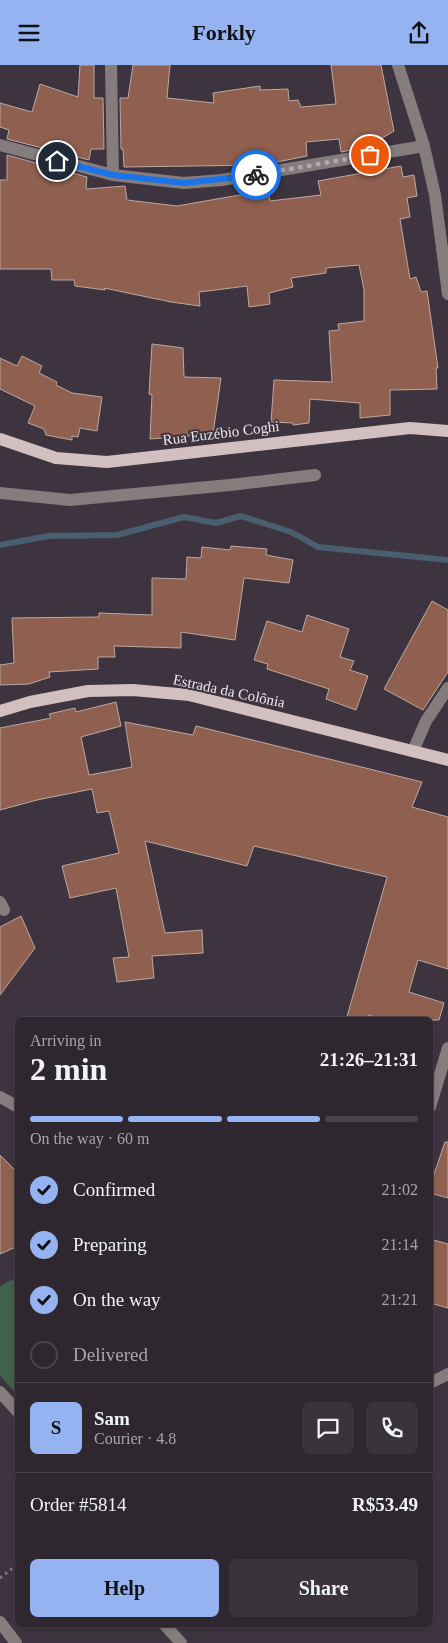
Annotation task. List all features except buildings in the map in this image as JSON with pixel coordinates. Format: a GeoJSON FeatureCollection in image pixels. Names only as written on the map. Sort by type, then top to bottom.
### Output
{"type":"FeatureCollection","features":[{"type":"Feature","properties":{"kind":"main road","name":"Rua Euzébio Coghi"},"geometry":{"type":"LineString","coordinates":[[1,443],[56,458],[107,461],[410,428],[448,431]]}},
{"type":"Feature","properties":{"kind":"main road","name":"Estrada da Colônia"},"geometry":{"type":"LineString","coordinates":[[0,711],[30,702],[88,691],[142,691],[189,695],[448,760]]}},
{"type":"Feature","properties":{"kind":"street"},"geometry":{"type":"LineString","coordinates":[[111,65],[113,175]]}},
{"type":"Feature","properties":{"kind":"street"},"geometry":{"type":"LineString","coordinates":[[398,65],[424,146],[435,195],[448,295]]}},
{"type":"Feature","properties":{"kind":"street"},"geometry":{"type":"LineString","coordinates":[[0,145],[113,175],[184,183],[222,180],[424,146]]}},
{"type":"Feature","properties":{"kind":"street"},"geometry":{"type":"LineString","coordinates":[[0,493],[70,500],[315,475]]}},
{"type":"Feature","properties":{"kind":"street"},"geometry":{"type":"LineString","coordinates":[[413,751],[426,721],[448,688]]}},
{"type":"Feature","properties":{"kind":"street"},"geometry":{"type":"LineString","coordinates":[[433,1097],[448,1048]]}},
{"type":"Feature","properties":{"kind":"street"},"geometry":{"type":"LineString","coordinates":[[0,1097],[15,1105]]}},
{"type":"Feature","properties":{"kind":"street"},"geometry":{"type":"LineString","coordinates":[[433,1382],[448,1374]]}},
{"type":"Feature","properties":{"kind":"street"},"geometry":{"type":"LineString","coordinates":[[0,1392],[15,1409]]}},
{"type":"Feature","properties":{"kind":"street"},"geometry":{"type":"LineString","coordinates":[[0,1622],[16,1643]]}},
{"type":"Feature","properties":{"kind":"street"},"geometry":{"type":"LineString","coordinates":[[167,1627],[181,1643]]}},
{"type":"Feature","properties":{"kind":"path"},"geometry":{"type":"LineString","coordinates":[[0,1578],[15,1566]]}},
{"type":"Feature","properties":{"kind":"green space"},"geometry":{"type":"Polygon","coordinates":[[[15,1278],[15,1393],[0,1375],[0,1286],[15,1278]]]}},
{"type":"Feature","properties":{"kind":"waterway"},"geometry":{"type":"LineString","coordinates":[[0,545],[48,536],[117,535],[184,517],[216,523],[241,516],[291,532],[318,547],[448,560]]}},
{"type":"Feature","properties":{"kind":"way so far"},"geometry":{"type":"LineString","coordinates":[[256,175],[370,155]]}},
{"type":"Feature","properties":{"kind":"route"},"geometry":{"type":"LineString","coordinates":[[57,161],[113,175],[184,183],[256,175]]}}]}
